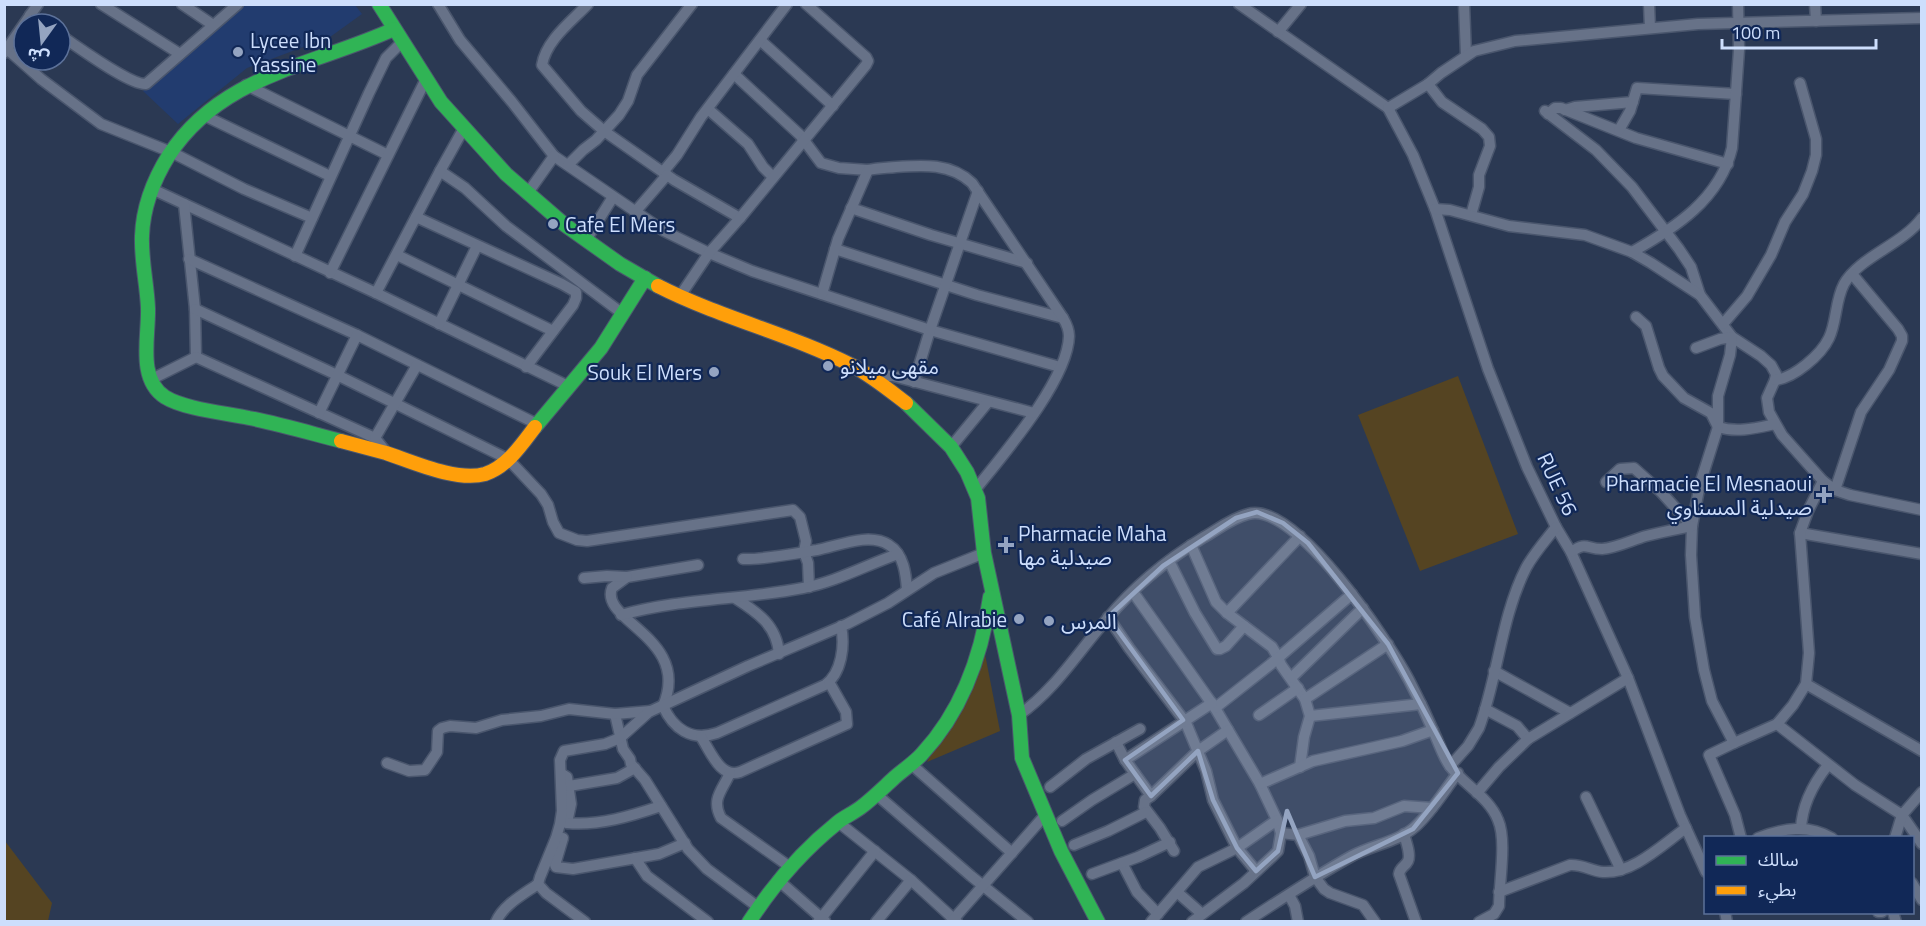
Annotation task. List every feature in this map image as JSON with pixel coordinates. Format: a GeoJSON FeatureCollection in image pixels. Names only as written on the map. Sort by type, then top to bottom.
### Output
{"type":"FeatureCollection","features":[{"type":"Feature","properties":{"kind":"street"},"geometry":{"type":"LineString","coordinates":[[101,4],[180,54]]}},
{"type":"Feature","properties":{"kind":"street"},"geometry":{"type":"LineString","coordinates":[[182,4],[213,25]]}},
{"type":"Feature","properties":{"kind":"street"},"geometry":{"type":"LineString","coordinates":[[72,43],[122,75],[146,84],[238,4]]}},
{"type":"Feature","properties":{"kind":"street"},"geometry":{"type":"LineString","coordinates":[[379,4],[441,102],[490,159],[527,194],[586,240],[645,278],[680,296],[854,366],[877,381],[919,415],[951,447],[963,464],[975,490],[979,507],[984,553],[1019,716],[1022,759],[1094,919]]}},
{"type":"Feature","properties":{"kind":"street"},"geometry":{"type":"LineString","coordinates":[[438,4],[460,40],[513,102],[554,156],[664,231],[752,271],[930,330],[1060,367]]}},
{"type":"Feature","properties":{"kind":"street"},"geometry":{"type":"LineString","coordinates":[[588,4],[561,31],[547,50],[542,64],[581,111],[604,130],[665,174],[740,218]]}},
{"type":"Feature","properties":{"kind":"street"},"geometry":{"type":"LineString","coordinates":[[568,165],[619,115],[628,101],[637,75],[692,4]]}},
{"type":"Feature","properties":{"kind":"street"},"geometry":{"type":"LineString","coordinates":[[635,212],[665,174],[708,109],[787,4]]}},
{"type":"Feature","properties":{"kind":"street"},"geometry":{"type":"LineString","coordinates":[[680,296],[709,253],[868,61],[806,4]]}},
{"type":"Feature","properties":{"kind":"street"},"geometry":{"type":"LineString","coordinates":[[1239,4],[1388,108],[1428,84],[1466,55],[1483,47],[1515,41],[1650,28],[1922,18]]}},
{"type":"Feature","properties":{"kind":"street"},"geometry":{"type":"LineString","coordinates":[[1278,32],[1301,4]]}},
{"type":"Feature","properties":{"kind":"street"},"geometry":{"type":"LineString","coordinates":[[1464,4],[1466,55]]}},
{"type":"Feature","properties":{"kind":"street"},"geometry":{"type":"LineString","coordinates":[[1649,4],[1650,28]]}},
{"type":"Feature","properties":{"kind":"street"},"geometry":{"type":"LineString","coordinates":[[1632,252],[1686,219],[1718,183],[1728,164],[1732,148],[1736,94],[1740,23],[1738,4]]}},
{"type":"Feature","properties":{"kind":"street"},"geometry":{"type":"LineString","coordinates":[[1815,4],[1816,21]]}},
{"type":"Feature","properties":{"kind":"street"},"geometry":{"type":"LineString","coordinates":[[394,29],[371,40],[298,64],[246,85],[214,105],[182,135],[152,189],[144,217],[142,236],[148,308],[147,367],[150,380],[163,396],[180,403],[279,424],[387,453],[443,471],[479,476],[488,473],[507,459],[595,356],[645,278]]}},
{"type":"Feature","properties":{"kind":"street"},"geometry":{"type":"LineString","coordinates":[[760,40],[833,106]]}},
{"type":"Feature","properties":{"kind":"street"},"geometry":{"type":"LineString","coordinates":[[295,256],[386,58],[402,42]]}},
{"type":"Feature","properties":{"kind":"street"},"geometry":{"type":"LineString","coordinates":[[6,51],[101,124],[171,153],[243,189],[312,219]]}},
{"type":"Feature","properties":{"kind":"street"},"geometry":{"type":"LineString","coordinates":[[734,74],[804,140],[825,165],[868,170],[918,165],[941,167],[960,173],[978,192],[1063,318],[1069,337],[1060,367],[1049,390],[975,490]]}},
{"type":"Feature","properties":{"kind":"street"},"geometry":{"type":"LineString","coordinates":[[330,273],[426,79]]}},
{"type":"Feature","properties":{"kind":"street"},"geometry":{"type":"LineString","coordinates":[[1723,324],[1747,296],[1771,255],[1785,222],[1803,194],[1812,171],[1816,155],[1816,139],[1800,83]]}},
{"type":"Feature","properties":{"kind":"street"},"geometry":{"type":"LineString","coordinates":[[1428,84],[1442,102],[1482,129],[1489,137],[1490,146],[1479,175],[1477,197],[1471,215]]}},
{"type":"Feature","properties":{"kind":"street"},"geometry":{"type":"LineString","coordinates":[[246,85],[388,155]]}},
{"type":"Feature","properties":{"kind":"street"},"geometry":{"type":"LineString","coordinates":[[1619,130],[1626,121],[1635,90],[1640,87],[1736,94]]}},
{"type":"Feature","properties":{"kind":"street"},"geometry":{"type":"LineString","coordinates":[[1564,110],[1633,102]]}},
{"type":"Feature","properties":{"kind":"street","name":"RUE 56"},"geometry":{"type":"LineString","coordinates":[[1388,108],[1413,155],[1435,209],[1488,369],[1527,467],[1556,527],[1571,552],[1628,678],[1686,828],[1704,868]]}},
{"type":"Feature","properties":{"kind":"street"},"geometry":{"type":"LineString","coordinates":[[1700,295],[1691,267],[1679,249],[1615,168],[1596,150],[1547,112],[1555,108],[1564,110],[1636,138],[1728,164]]}},
{"type":"Feature","properties":{"kind":"street"},"geometry":{"type":"LineString","coordinates":[[708,109],[748,144],[763,167],[773,177]]}},
{"type":"Feature","properties":{"kind":"street"},"geometry":{"type":"LineString","coordinates":[[203,115],[330,176]]}},
{"type":"Feature","properties":{"kind":"street"},"geometry":{"type":"LineString","coordinates":[[376,293],[464,128]]}},
{"type":"Feature","properties":{"kind":"street"},"geometry":{"type":"LineString","coordinates":[[527,194],[554,156]]}},
{"type":"Feature","properties":{"kind":"street"},"geometry":{"type":"LineString","coordinates":[[822,294],[835,249],[868,170]]}},
{"type":"Feature","properties":{"kind":"street"},"geometry":{"type":"LineString","coordinates":[[440,171],[465,189],[506,226],[623,314]]}},
{"type":"Feature","properties":{"kind":"street"},"geometry":{"type":"LineString","coordinates":[[152,189],[376,293],[568,386]]}},
{"type":"Feature","properties":{"kind":"street"},"geometry":{"type":"LineString","coordinates":[[914,382],[978,192]]}},
{"type":"Feature","properties":{"kind":"street"},"geometry":{"type":"LineString","coordinates":[[586,240],[613,196]]}},
{"type":"Feature","properties":{"kind":"street"},"geometry":{"type":"LineString","coordinates":[[184,204],[195,309],[196,357]]}},
{"type":"Feature","properties":{"kind":"street"},"geometry":{"type":"LineString","coordinates":[[851,208],[1027,263]]}},
{"type":"Feature","properties":{"kind":"street"},"geometry":{"type":"LineString","coordinates":[[1435,209],[1450,210],[1509,226],[1585,235],[1632,252],[1652,263],[1700,295],[1732,337],[1771,365],[1776,374],[1767,403],[1775,424],[1823,481],[1835,490],[1850,495],[1922,510]]}},
{"type":"Feature","properties":{"kind":"street"},"geometry":{"type":"LineString","coordinates":[[416,217],[576,292],[573,305],[526,367]]}},
{"type":"Feature","properties":{"kind":"street"},"geometry":{"type":"LineString","coordinates":[[1775,380],[1789,377],[1800,369],[1828,339],[1838,300],[1844,284],[1852,274],[1909,232],[1922,218]]}},
{"type":"Feature","properties":{"kind":"street"},"geometry":{"type":"LineString","coordinates":[[440,324],[477,246]]}},
{"type":"Feature","properties":{"kind":"street"},"geometry":{"type":"LineString","coordinates":[[835,249],[1001,302],[1063,318]]}},
{"type":"Feature","properties":{"kind":"street"},"geometry":{"type":"LineString","coordinates":[[397,255],[553,331]]}},
{"type":"Feature","properties":{"kind":"street"},"geometry":{"type":"LineString","coordinates":[[189,259],[357,335],[537,424]]}},
{"type":"Feature","properties":{"kind":"street"},"geometry":{"type":"LineString","coordinates":[[1835,490],[1861,412],[1889,370],[1902,341],[1898,329],[1852,274]]}},
{"type":"Feature","properties":{"kind":"street"},"geometry":{"type":"LineString","coordinates":[[195,309],[337,375],[507,459],[541,494],[548,505],[557,530],[569,538],[587,541],[793,510],[802,521],[806,541],[804,552],[808,563],[809,587]]}},
{"type":"Feature","properties":{"kind":"street"},"geometry":{"type":"LineString","coordinates":[[1636,317],[1646,326],[1663,376],[1684,398],[1711,413],[1718,427],[1728,430],[1751,429],[1775,424]]}},
{"type":"Feature","properties":{"kind":"street"},"geometry":{"type":"LineString","coordinates":[[320,413],[357,335]]}},
{"type":"Feature","properties":{"kind":"street"},"geometry":{"type":"LineString","coordinates":[[1732,337],[1730,355],[1718,396],[1718,427],[1700,484],[1692,526],[1692,575],[1698,642],[1712,701],[1734,743]]}},
{"type":"Feature","properties":{"kind":"street"},"geometry":{"type":"LineString","coordinates":[[1696,348],[1732,337]]}},
{"type":"Feature","properties":{"kind":"street"},"geometry":{"type":"LineString","coordinates":[[150,380],[196,357]]}},
{"type":"Feature","properties":{"kind":"street"},"geometry":{"type":"LineString","coordinates":[[196,357],[375,438],[387,453]]}},
{"type":"Feature","properties":{"kind":"street"},"geometry":{"type":"LineString","coordinates":[[375,438],[417,365]]}},
{"type":"Feature","properties":{"kind":"street"},"geometry":{"type":"LineString","coordinates":[[877,381],[886,376],[893,376],[1034,413]]}},
{"type":"Feature","properties":{"kind":"street"},"geometry":{"type":"LineString","coordinates":[[951,447],[988,402]]}},
{"type":"Feature","properties":{"kind":"street"},"geometry":{"type":"LineString","coordinates":[[1606,482],[1620,469],[1634,468],[1661,492],[1692,526]]}},
{"type":"Feature","properties":{"kind":"street"},"geometry":{"type":"LineString","coordinates":[[1741,836],[1735,814],[1709,755],[1777,724],[1793,705],[1806,684],[1809,653],[1800,533],[1823,481]]}},
{"type":"Feature","properties":{"kind":"street"},"geometry":{"type":"LineString","coordinates":[[1019,716],[1054,685],[1108,617],[1168,561],[1236,518],[1257,512],[1273,517],[1300,536],[1353,594],[1403,669],[1454,770],[1489,805],[1498,819],[1502,834],[1499,906],[1496,912],[1479,921]]}},
{"type":"Feature","properties":{"kind":"street"},"geometry":{"type":"LineString","coordinates":[[1571,552],[1579,546],[1599,549],[1612,547],[1650,535],[1692,526]]}},
{"type":"Feature","properties":{"kind":"street"},"geometry":{"type":"LineString","coordinates":[[1246,921],[1315,877],[1366,849],[1413,829],[1432,808],[1479,728],[1516,592],[1526,568],[1556,527]]}},
{"type":"Feature","properties":{"kind":"street"},"geometry":{"type":"LineString","coordinates":[[1800,533],[1922,554]]}},
{"type":"Feature","properties":{"kind":"street"},"geometry":{"type":"LineString","coordinates":[[1227,613],[1300,536]]}},
{"type":"Feature","properties":{"kind":"street"},"geometry":{"type":"LineString","coordinates":[[743,559],[804,552],[856,541],[877,540],[889,545],[898,554],[906,574],[908,590]]}},
{"type":"Feature","properties":{"kind":"street"},"geometry":{"type":"LineString","coordinates":[[1191,545],[1216,602],[1272,647],[1281,665],[1305,699],[1310,716],[1304,737],[1300,767]]}},
{"type":"Feature","properties":{"kind":"street"},"geometry":{"type":"LineString","coordinates":[[387,763],[409,771],[424,770],[437,752],[438,731],[450,726],[476,728],[496,721],[541,716],[569,709],[615,714],[651,711],[841,626],[888,603],[942,569],[984,553]]}},
{"type":"Feature","properties":{"kind":"street"},"geometry":{"type":"LineString","coordinates":[[621,615],[675,603],[735,598],[809,587],[898,554]]}},
{"type":"Feature","properties":{"kind":"street"},"geometry":{"type":"LineString","coordinates":[[1168,561],[1217,649],[1226,646],[1244,626]]}},
{"type":"Feature","properties":{"kind":"street"},"geometry":{"type":"LineString","coordinates":[[584,578],[607,576],[627,578],[698,565]]}},
{"type":"Feature","properties":{"kind":"street"},"geometry":{"type":"LineString","coordinates":[[627,578],[617,583],[610,592],[612,603],[621,615],[652,641],[663,657],[670,681],[663,706],[671,721],[685,732],[701,737],[717,733],[762,714],[829,682],[836,672],[841,657],[843,639],[841,626]]}},
{"type":"Feature","properties":{"kind":"street"},"geometry":{"type":"LineString","coordinates":[[749,921],[790,867],[838,822],[857,810],[911,764],[935,739],[967,683],[982,637],[991,587]]}},
{"type":"Feature","properties":{"kind":"street"},"geometry":{"type":"LineString","coordinates":[[1133,592],[1214,705],[1260,784],[1281,833],[1278,851],[1244,883],[1192,921]]}},
{"type":"Feature","properties":{"kind":"street"},"geometry":{"type":"LineString","coordinates":[[1125,760],[1183,720],[1214,705],[1278,657],[1353,594]]}},
{"type":"Feature","properties":{"kind":"street"},"geometry":{"type":"LineString","coordinates":[[735,598],[762,615],[778,644],[779,654]]}},
{"type":"Feature","properties":{"kind":"street"},"geometry":{"type":"LineString","coordinates":[[1291,678],[1363,608]]}},
{"type":"Feature","properties":{"kind":"street"},"geometry":{"type":"LineString","coordinates":[[1108,617],[1183,720],[1206,771],[1213,800],[1237,848],[1256,871]]}},
{"type":"Feature","properties":{"kind":"street"},"geometry":{"type":"LineString","coordinates":[[1305,699],[1388,644]]}},
{"type":"Feature","properties":{"kind":"street"},"geometry":{"type":"LineString","coordinates":[[1494,671],[1570,713]]}},
{"type":"Feature","properties":{"kind":"street"},"geometry":{"type":"LineString","coordinates":[[1477,794],[1499,767],[1528,739],[1628,678]]}},
{"type":"Feature","properties":{"kind":"street"},"geometry":{"type":"LineString","coordinates":[[701,737],[720,766],[730,773],[740,772],[807,740],[845,726],[848,722],[846,712],[829,682]]}},
{"type":"Feature","properties":{"kind":"street"},"geometry":{"type":"LineString","coordinates":[[1806,684],[1922,750]]}},
{"type":"Feature","properties":{"kind":"street"},"geometry":{"type":"LineString","coordinates":[[1259,715],[1298,688]]}},
{"type":"Feature","properties":{"kind":"street"},"geometry":{"type":"LineString","coordinates":[[1310,716],[1421,704]]}},
{"type":"Feature","properties":{"kind":"street"},"geometry":{"type":"LineString","coordinates":[[1485,709],[1517,726],[1528,739]]}},
{"type":"Feature","properties":{"kind":"street"},"geometry":{"type":"LineString","coordinates":[[496,921],[506,908],[538,884],[558,832],[562,811],[560,760],[564,752],[605,744],[620,738],[651,711]]}},
{"type":"Feature","properties":{"kind":"street"},"geometry":{"type":"LineString","coordinates":[[615,714],[623,749],[631,764],[645,780],[685,843],[706,869],[758,907]]}},
{"type":"Feature","properties":{"kind":"street"},"geometry":{"type":"LineString","coordinates":[[1777,724],[1855,785],[1902,815],[1922,844]]}},
{"type":"Feature","properties":{"kind":"street"},"geometry":{"type":"LineString","coordinates":[[1050,787],[1086,759],[1140,729]]}},
{"type":"Feature","properties":{"kind":"street"},"geometry":{"type":"LineString","coordinates":[[1092,874],[1172,847],[1146,812],[1144,802],[1198,751],[1228,730]]}},
{"type":"Feature","properties":{"kind":"street"},"geometry":{"type":"LineString","coordinates":[[1260,784],[1323,758],[1402,741],[1433,730]]}},
{"type":"Feature","properties":{"kind":"street"},"geometry":{"type":"LineString","coordinates":[[1116,742],[1125,760],[1151,796]]}},
{"type":"Feature","properties":{"kind":"street"},"geometry":{"type":"LineString","coordinates":[[911,764],[1012,854]]}},
{"type":"Feature","properties":{"kind":"street"},"geometry":{"type":"LineString","coordinates":[[1802,829],[1802,816],[1806,803],[1815,783],[1828,765]]}},
{"type":"Feature","properties":{"kind":"street"},"geometry":{"type":"LineString","coordinates":[[568,786],[617,778],[635,768]]}},
{"type":"Feature","properties":{"kind":"street"},"geometry":{"type":"LineString","coordinates":[[730,773],[717,801],[716,807],[722,818],[790,867]]}},
{"type":"Feature","properties":{"kind":"street"},"geometry":{"type":"LineString","coordinates":[[562,774],[567,777],[571,804],[556,867],[573,869],[659,854],[685,843]]}},
{"type":"Feature","properties":{"kind":"street"},"geometry":{"type":"LineString","coordinates":[[1062,821],[1135,774]]}},
{"type":"Feature","properties":{"kind":"street"},"geometry":{"type":"LineString","coordinates":[[1895,836],[1902,815],[1922,792]]}},
{"type":"Feature","properties":{"kind":"street"},"geometry":{"type":"LineString","coordinates":[[876,794],[983,886],[1028,921]]}},
{"type":"Feature","properties":{"kind":"street"},"geometry":{"type":"LineString","coordinates":[[1586,797],[1621,870]]}},
{"type":"Feature","properties":{"kind":"street"},"geometry":{"type":"LineString","coordinates":[[567,823],[579,825],[632,816],[661,806]]}},
{"type":"Feature","properties":{"kind":"street"},"geometry":{"type":"LineString","coordinates":[[1281,833],[1298,835],[1345,821],[1374,818],[1404,806],[1432,808]]}},
{"type":"Feature","properties":{"kind":"street"},"geometry":{"type":"LineString","coordinates":[[1074,846],[1146,812]]}},
{"type":"Feature","properties":{"kind":"street"},"geometry":{"type":"LineString","coordinates":[[838,822],[911,880],[954,920],[1046,814]]}},
{"type":"Feature","properties":{"kind":"street"},"geometry":{"type":"LineString","coordinates":[[1122,863],[1137,892],[1155,918],[1198,867],[1237,848],[1277,820]]}},
{"type":"Feature","properties":{"kind":"street"},"geometry":{"type":"LineString","coordinates":[[1499,892],[1570,865],[1581,865],[1593,871],[1621,870],[1634,865],[1686,828]]}},
{"type":"Feature","properties":{"kind":"street"},"geometry":{"type":"LineString","coordinates":[[1761,836],[1802,829],[1814,829],[1830,836]]}},
{"type":"Feature","properties":{"kind":"street"},"geometry":{"type":"LineString","coordinates":[[1404,834],[1408,858],[1399,874],[1416,921]]}},
{"type":"Feature","properties":{"kind":"street"},"geometry":{"type":"LineString","coordinates":[[1298,835],[1315,877],[1324,889],[1363,905],[1375,921]]}},
{"type":"Feature","properties":{"kind":"street"},"geometry":{"type":"LineString","coordinates":[[778,880],[822,920],[875,850]]}},
{"type":"Feature","properties":{"kind":"street"},"geometry":{"type":"LineString","coordinates":[[635,858],[647,876],[708,921]]}},
{"type":"Feature","properties":{"kind":"street"},"geometry":{"type":"LineString","coordinates":[[876,921],[911,880]]}},
{"type":"Feature","properties":{"kind":"street"},"geometry":{"type":"LineString","coordinates":[[538,884],[551,897],[585,921]]}},
{"type":"Feature","properties":{"kind":"street"},"geometry":{"type":"LineString","coordinates":[[1914,886],[1922,900]]}},
{"type":"Feature","properties":{"kind":"street"},"geometry":{"type":"LineString","coordinates":[[1177,892],[1202,914]]}},
{"type":"Feature","properties":{"kind":"street"},"geometry":{"type":"LineString","coordinates":[[1289,894],[1295,906],[1298,921]]}},
{"type":"Feature","properties":{"kind":"highlighted area"},"geometry":{"type":"Polygon","coordinates":[[[1257,512],[1283,523],[1308,543],[1388,644],[1458,773],[1413,829],[1315,877],[1287,811],[1278,851],[1256,871],[1237,848],[1213,800],[1198,751],[1151,796],[1125,760],[1183,720],[1108,617],[1163,566],[1236,518],[1257,512]]]}},
{"type":"Feature","properties":{"kind":"shaded area","name":"Lycee Ibn Yassine"},"geometry":{"type":"Polygon","coordinates":[[[243,5],[355,5],[362,14],[330,37],[247,68],[178,124],[143,91],[243,5]]]}},
{"type":"Feature","properties":{"kind":"shaded area"},"geometry":{"type":"Polygon","coordinates":[[[1458,376],[1518,534],[1420,571],[1358,415],[1458,376]]]}},
{"type":"Feature","properties":{"kind":"shaded area"},"geometry":{"type":"Polygon","coordinates":[[[984,649],[1000,731],[927,762],[984,649]]]}},
{"type":"Feature","properties":{"kind":"shaded area"},"geometry":{"type":"Polygon","coordinates":[[[5,841],[52,903],[48,921],[5,921],[5,841]]]}},
{"type":"Feature","properties":{"kind":"traffic: fast"},"geometry":{"type":"LineString","coordinates":[[379,4],[441,102],[506,174],[565,225],[620,264],[658,286]]}},
{"type":"Feature","properties":{"kind":"traffic: fast"},"geometry":{"type":"LineString","coordinates":[[341,441],[272,423],[183,405],[165,397],[156,389],[151,379],[146,356],[148,308],[142,254],[143,225],[150,194],[169,155],[191,128],[215,106],[242,89],[271,76],[394,29]]}},
{"type":"Feature","properties":{"kind":"traffic: fast"},"geometry":{"type":"LineString","coordinates":[[535,427],[601,348],[645,278]]}},
{"type":"Feature","properties":{"kind":"traffic: fast"},"geometry":{"type":"LineString","coordinates":[[906,403],[951,447],[967,472],[978,498],[984,553],[1019,715],[1022,758],[1061,851],[1098,922]]}},
{"type":"Feature","properties":{"kind":"traffic: fast"},"geometry":{"type":"LineString","coordinates":[[749,922],[778,882],[812,845],[840,821],[864,805],[916,760],[936,737],[968,681],[982,640],[990,597]]}},
{"type":"Feature","properties":{"kind":"traffic: slow"},"geometry":{"type":"LineString","coordinates":[[658,286],[706,308],[805,344],[853,366],[906,403]]}},
{"type":"Feature","properties":{"kind":"traffic: slow"},"geometry":{"type":"LineString","coordinates":[[341,441],[435,470],[474,476],[493,471],[500,466],[535,427]]}},
{"type":"Feature","properties":{"kind":"place","name":"Lycee Ibn Yassine"},"geometry":{"type":"Point","coordinates":[238,52]}},
{"type":"Feature","properties":{"kind":"place","name":"Cafe El Mers"},"geometry":{"type":"Point","coordinates":[553,224]}},
{"type":"Feature","properties":{"kind":"place","name":"مقهى ميلانو"},"geometry":{"type":"Point","coordinates":[828,366]}},
{"type":"Feature","properties":{"kind":"place","name":"Souk El Mers"},"geometry":{"type":"Point","coordinates":[714,372]}},
{"type":"Feature","properties":{"kind":"place","name":"Pharmacie El Mesnaoui صيدلية المسناوي"},"geometry":{"type":"Point","coordinates":[1824,495]}},
{"type":"Feature","properties":{"kind":"place","name":"Pharmacie Maha صيدلية مها"},"geometry":{"type":"Point","coordinates":[1006,545]}},
{"type":"Feature","properties":{"kind":"place","name":"Café Alrabie"},"geometry":{"type":"Point","coordinates":[1019,619]}},
{"type":"Feature","properties":{"kind":"place","name":"المرس"},"geometry":{"type":"Point","coordinates":[1049,621]}}]}
